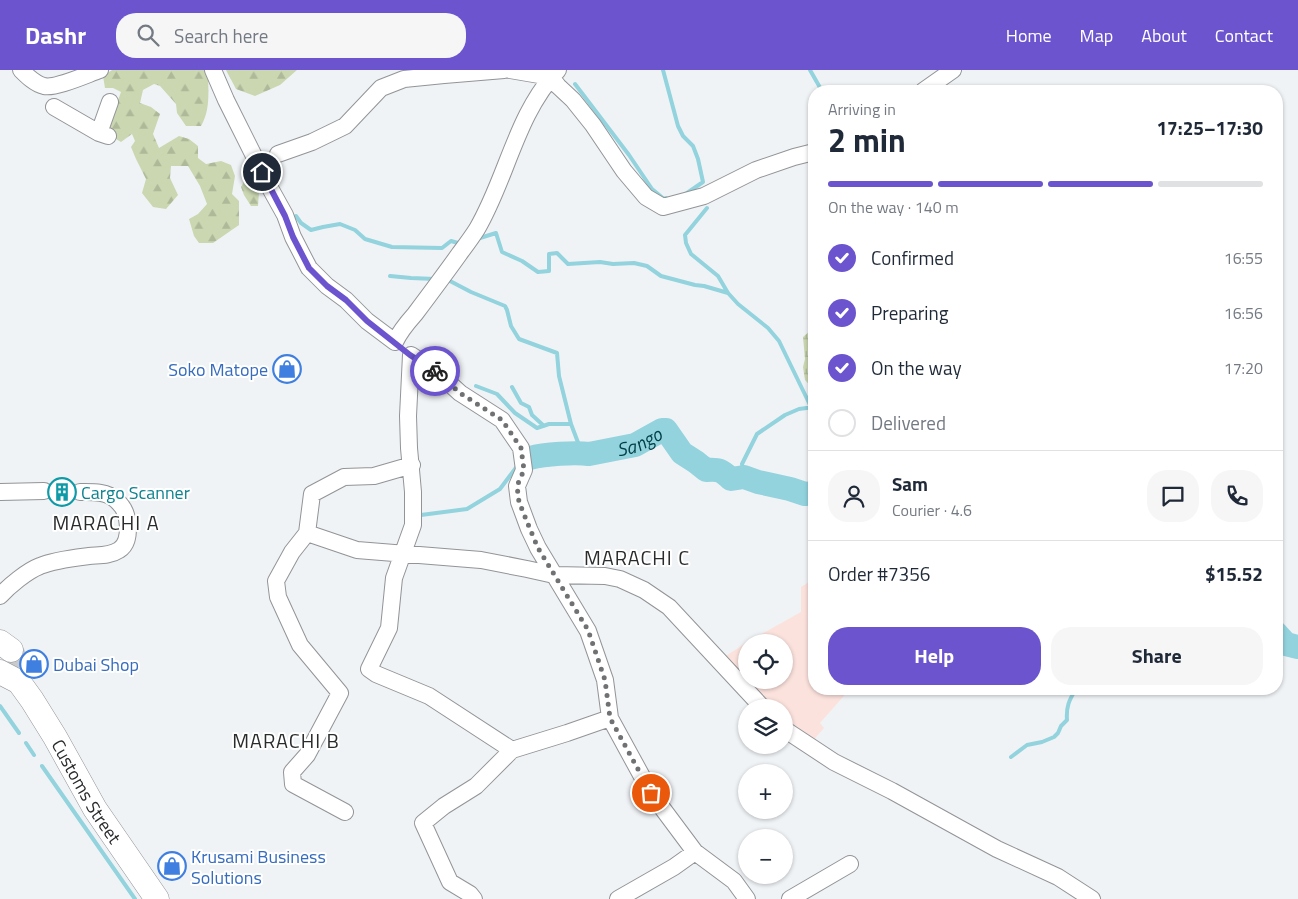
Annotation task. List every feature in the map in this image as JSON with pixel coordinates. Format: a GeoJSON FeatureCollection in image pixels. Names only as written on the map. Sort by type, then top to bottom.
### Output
{"type":"FeatureCollection","features":[{"type":"Feature","properties":{"kind":"highway","name":"Customs Street"},"geometry":{"type":"LineString","coordinates":[[10,662],[55,737],[95,810],[157,899]]}},
{"type":"Feature","properties":{"kind":"street"},"geometry":{"type":"LineString","coordinates":[[21,70],[44,86],[56,86],[100,70]]}},
{"type":"Feature","properties":{"kind":"street"},"geometry":{"type":"LineString","coordinates":[[213,70],[309,268],[367,321],[410,355],[438,373],[460,393],[502,420],[514,436],[521,448],[524,470],[517,486],[519,502],[535,542],[588,630],[605,680],[610,718],[651,793],[694,852],[734,881],[747,899]]}},
{"type":"Feature","properties":{"kind":"street"},"geometry":{"type":"LineString","coordinates":[[278,154],[312,142],[345,126],[382,88],[404,80],[504,70]]}},
{"type":"Feature","properties":{"kind":"street"},"geometry":{"type":"LineString","coordinates":[[519,70],[554,73]]}},
{"type":"Feature","properties":{"kind":"street"},"geometry":{"type":"LineString","coordinates":[[932,85],[953,70]]}},
{"type":"Feature","properties":{"kind":"street"},"geometry":{"type":"LineString","coordinates":[[395,342],[400,330],[442,279],[477,229],[536,98],[554,73]]}},
{"type":"Feature","properties":{"kind":"street"},"geometry":{"type":"LineString","coordinates":[[554,73],[558,86],[573,100],[624,171],[646,197],[662,207],[704,196],[756,170],[808,154]]}},
{"type":"Feature","properties":{"kind":"street"},"geometry":{"type":"LineString","coordinates":[[54,107],[103,134],[110,102]]}},
{"type":"Feature","properties":{"kind":"street"},"geometry":{"type":"LineString","coordinates":[[410,355],[408,416],[409,448],[412,465],[413,525],[394,578],[389,628],[369,669],[376,674],[429,696],[512,750]]}},
{"type":"Feature","properties":{"kind":"street"},"geometry":{"type":"LineString","coordinates":[[345,812],[293,784],[292,772],[307,755],[340,693],[300,645],[278,597],[276,581],[292,552],[307,533],[312,494],[344,477],[374,476],[412,465]]}},
{"type":"Feature","properties":{"kind":"street"},"geometry":{"type":"LineString","coordinates":[[0,492],[44,491]]}},
{"type":"Feature","properties":{"kind":"street"},"geometry":{"type":"LineString","coordinates":[[0,596],[26,574],[40,566],[62,560],[106,555],[119,550],[125,544],[128,536],[126,513],[122,505],[114,497],[100,492],[80,492]]}},
{"type":"Feature","properties":{"kind":"street"},"geometry":{"type":"LineString","coordinates":[[307,533],[357,550],[481,560],[554,575],[605,576],[620,579],[644,590],[669,606],[755,699]]}},
{"type":"Feature","properties":{"kind":"street"},"geometry":{"type":"LineString","coordinates":[[474,899],[470,894],[450,882],[423,823],[444,806],[476,786],[512,750],[610,718]]}},
{"type":"Feature","properties":{"kind":"street"},"geometry":{"type":"LineString","coordinates":[[793,736],[834,762],[997,848],[1058,877],[1092,899]]}},
{"type":"Feature","properties":{"kind":"street"},"geometry":{"type":"LineString","coordinates":[[618,899],[674,867],[694,852]]}},
{"type":"Feature","properties":{"kind":"street"},"geometry":{"type":"LineString","coordinates":[[790,899],[850,864]]}},
{"type":"Feature","properties":{"kind":"shaded area"},"geometry":{"type":"Polygon","coordinates":[[[808,583],[808,695],[845,695],[820,723],[824,728],[811,743],[793,730],[793,699],[759,699],[751,689],[793,689],[793,634],[761,634],[801,612],[801,587],[808,583]]]}},
{"type":"Feature","properties":{"kind":"shaded area"},"geometry":{"type":"Polygon","coordinates":[[[738,648],[738,674],[724,657],[738,648]]]}},
{"type":"Feature","properties":{"kind":"green space"},"geometry":{"type":"Polygon","coordinates":[[[112,70],[208,70],[208,106],[201,126],[186,126],[177,113],[176,104],[160,86],[154,84],[143,90],[140,103],[151,107],[160,114],[153,134],[159,148],[179,136],[189,139],[198,146],[198,158],[206,164],[221,161],[231,165],[235,176],[232,194],[239,201],[239,225],[213,243],[199,243],[194,236],[189,219],[198,214],[207,204],[200,186],[188,166],[171,166],[170,178],[178,195],[166,209],[153,207],[142,193],[146,179],[131,147],[135,141],[132,134],[121,142],[111,136],[110,123],[121,92],[113,88],[105,88],[103,76],[112,70]]]}},
{"type":"Feature","properties":{"kind":"green space"},"geometry":{"type":"Polygon","coordinates":[[[226,70],[297,70],[280,85],[255,96],[236,89],[226,70]]]}},
{"type":"Feature","properties":{"kind":"green space"},"geometry":{"type":"Polygon","coordinates":[[[244,182],[251,182],[259,192],[258,206],[251,206],[244,195],[241,187],[244,182]]]}},
{"type":"Feature","properties":{"kind":"green space"},"geometry":{"type":"Polygon","coordinates":[[[808,333],[808,383],[805,380],[803,367],[805,359],[803,337],[808,333]]]}},
{"type":"Feature","properties":{"kind":"waterway"},"geometry":{"type":"LineString","coordinates":[[663,70],[678,126],[683,136],[693,146],[703,182],[687,193]]}},
{"type":"Feature","properties":{"kind":"waterway"},"geometry":{"type":"LineString","coordinates":[[810,70],[819,85]]}},
{"type":"Feature","properties":{"kind":"waterway"},"geometry":{"type":"LineString","coordinates":[[575,84],[629,155],[652,189],[664,199],[666,198]]}},
{"type":"Feature","properties":{"kind":"waterway"},"geometry":{"type":"LineString","coordinates":[[707,208],[685,235],[691,254],[718,276],[728,293],[738,304],[768,328],[779,341],[808,401]]}},
{"type":"Feature","properties":{"kind":"waterway"},"geometry":{"type":"LineString","coordinates":[[296,216],[301,223],[311,230],[340,224],[355,230],[365,239],[392,247],[442,248],[451,241],[458,243]]}},
{"type":"Feature","properties":{"kind":"waterway"},"geometry":{"type":"LineString","coordinates":[[480,238],[496,233],[502,252],[522,261],[538,272],[549,271],[549,254],[557,253],[568,264],[600,262],[613,264],[634,263],[647,266],[661,276],[728,293]]}},
{"type":"Feature","properties":{"kind":"waterway"},"geometry":{"type":"LineString","coordinates":[[390,276],[435,279]]}},
{"type":"Feature","properties":{"kind":"waterway"},"geometry":{"type":"LineString","coordinates":[[445,280],[505,306],[511,326],[519,339],[557,353],[559,376],[571,424]]}},
{"type":"Feature","properties":{"kind":"waterway"},"geometry":{"type":"LineString","coordinates":[[476,386],[497,394],[515,413],[537,428],[549,424],[571,424],[582,453]]}},
{"type":"Feature","properties":{"kind":"waterway"},"geometry":{"type":"LineString","coordinates":[[512,387],[521,403],[529,407],[532,415],[544,426]]}},
{"type":"Feature","properties":{"kind":"waterway"},"geometry":{"type":"LineString","coordinates":[[744,477],[742,464],[757,434],[785,415],[799,409],[808,408]]}},
{"type":"Feature","properties":{"kind":"waterway","name":"Sango"},"geometry":{"type":"LineString","coordinates":[[530,458],[544,455],[589,454],[635,445],[662,430],[666,430],[682,453],[706,470],[720,471],[731,479],[744,477],[808,494]]}},
{"type":"Feature","properties":{"kind":"waterway","name":"Sango"},"geometry":{"type":"LineString","coordinates":[[421,515],[467,509],[500,489],[518,465]]}},
{"type":"Feature","properties":{"kind":"waterway","name":"Sango"},"geometry":{"type":"LineString","coordinates":[[1283,641],[1286,644],[1298,647]]}},
{"type":"Feature","properties":{"kind":"waterway"},"geometry":{"type":"LineString","coordinates":[[1011,757],[1027,745],[1054,737],[1067,720],[1068,704],[1073,695]]}},
{"type":"Feature","properties":{"kind":"waterway"},"geometry":{"type":"LineString","coordinates":[[0,706],[19,733]]}},
{"type":"Feature","properties":{"kind":"waterway"},"geometry":{"type":"LineString","coordinates":[[26,743],[34,755]]}},
{"type":"Feature","properties":{"kind":"waterway"},"geometry":{"type":"LineString","coordinates":[[42,766],[135,899]]}},
{"type":"Feature","properties":{"kind":"tunnel"},"geometry":{"type":"LineString","coordinates":[[44,491],[80,492]]}},
{"type":"Feature","properties":{"kind":"tunnel"},"geometry":{"type":"LineString","coordinates":[[11,650],[20,667]]}},
{"type":"Feature","properties":{"kind":"way so far"},"geometry":{"type":"LineString","coordinates":[[435,371],[460,393],[502,420],[521,448],[524,470],[517,486],[519,502],[538,548],[588,630],[605,680],[610,718],[651,793]]}},
{"type":"Feature","properties":{"kind":"place","name":"Soko Matope"},"geometry":{"type":"Point","coordinates":[287,369]}},
{"type":"Feature","properties":{"kind":"place","name":"Cargo Scanner"},"geometry":{"type":"Point","coordinates":[62,492]}},
{"type":"Feature","properties":{"kind":"place","name":"Dubai Shop"},"geometry":{"type":"Point","coordinates":[34,664]}},
{"type":"Feature","properties":{"kind":"place","name":"Krusami Business Solutions"},"geometry":{"type":"Point","coordinates":[172,866]}},
{"type":"Feature","properties":{"kind":"district","name":"MARACHI A"},"geometry":{"type":"Point","coordinates":[106,522]}},
{"type":"Feature","properties":{"kind":"district","name":"MARACHI C"},"geometry":{"type":"Point","coordinates":[637,557]}},
{"type":"Feature","properties":{"kind":"district","name":"MARACHI B"},"geometry":{"type":"Point","coordinates":[286,740]}},
{"type":"Feature","properties":{"kind":"route"},"geometry":{"type":"LineString","coordinates":[[262,172],[309,268],[367,321],[410,355],[435,371]]}}]}
